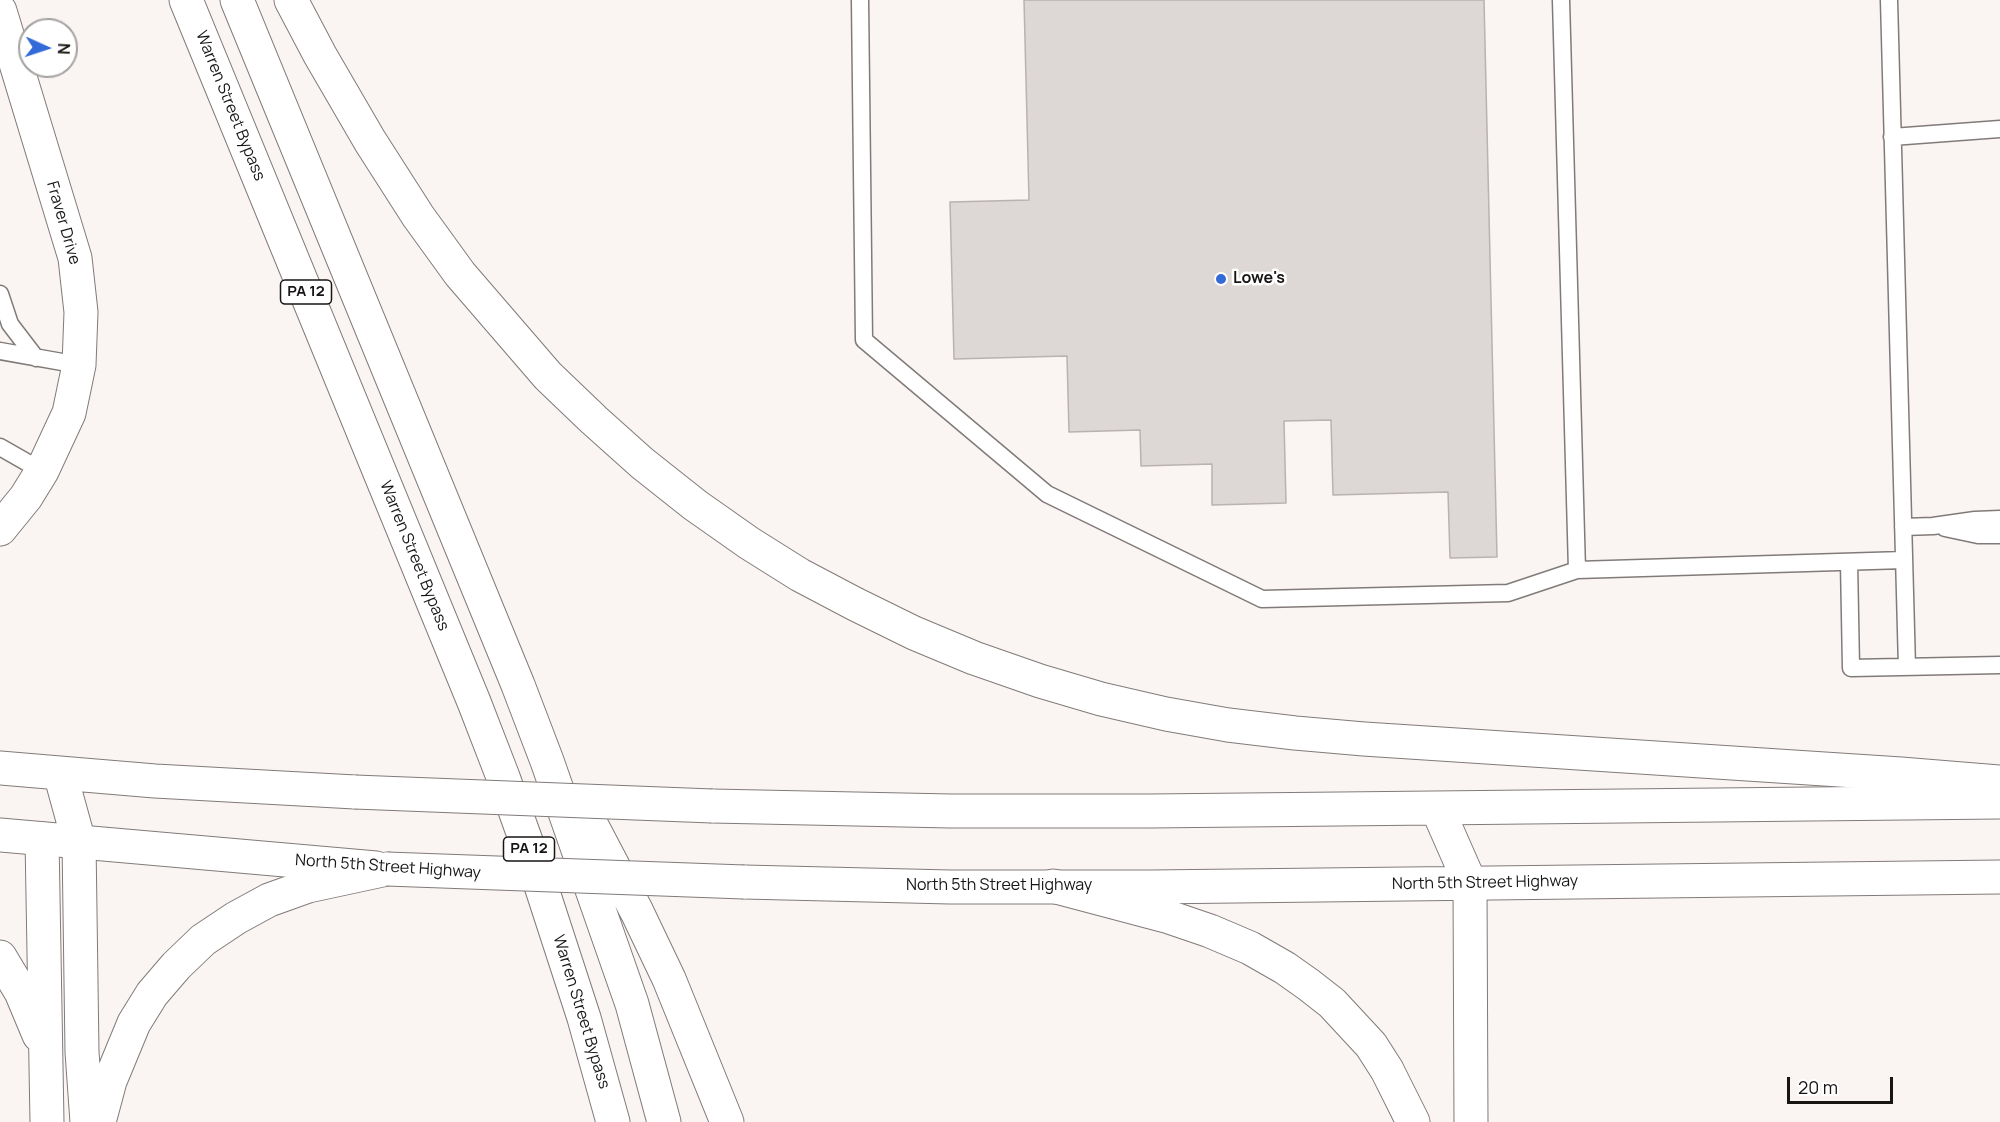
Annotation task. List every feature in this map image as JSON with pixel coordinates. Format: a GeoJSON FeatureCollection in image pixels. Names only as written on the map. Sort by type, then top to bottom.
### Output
{"type":"FeatureCollection","features":[{"type":"Feature","properties":{"kind":"main road","name":"Warren Street Bypass"},"geometry":{"type":"LineString","coordinates":[[186,0],[503,777],[585,1018],[613,1122]]}},
{"type":"Feature","properties":{"kind":"main road","name":"PA 12"},"geometry":{"type":"LineString","coordinates":[[237,0],[518,685],[576,840],[632,1004],[664,1122]]}},
{"type":"Feature","properties":{"kind":"main road"},"geometry":{"type":"LineString","coordinates":[[291,0],[370,141],[418,216],[460,274],[548,376],[642,463],[740,537],[809,580],[914,633],[974,658],[1050,684],[1166,714],[1228,725],[1364,739],[2000,782]]}},
{"type":"Feature","properties":{"kind":"main road","name":"Fraver Drive"},"geometry":{"type":"LineString","coordinates":[[0,11],[75,258],[81,312],[79,365],[69,413],[42,471],[26,497],[0,529]]}},
{"type":"Feature","properties":{"kind":"main road"},"geometry":{"type":"LineString","coordinates":[[518,685],[637,912],[669,980],[727,1122]]}},
{"type":"Feature","properties":{"kind":"main road"},"geometry":{"type":"LineString","coordinates":[[0,768],[154,781],[356,792],[712,806],[951,811],[2000,802]]}},
{"type":"Feature","properties":{"kind":"main road"},"geometry":{"type":"LineString","coordinates":[[47,1122],[42,838],[60,773]]}},
{"type":"Feature","properties":{"kind":"main road"},"geometry":{"type":"LineString","coordinates":[[60,773],[79,842],[82,1052],[87,1122]]}},
{"type":"Feature","properties":{"kind":"main road"},"geometry":{"type":"LineString","coordinates":[[1437,808],[1470,883],[1472,1122]]}},
{"type":"Feature","properties":{"kind":"main road","name":"North 5th Street Highway"},"geometry":{"type":"LineString","coordinates":[[0,835],[387,869],[744,882],[1053,886],[2000,877]]}},
{"type":"Feature","properties":{"kind":"main road"},"geometry":{"type":"LineString","coordinates":[[99,1122],[110,1082],[134,1023],[152,994],[203,940],[269,900],[308,886],[387,869]]}},
{"type":"Feature","properties":{"kind":"main road"},"geometry":{"type":"LineString","coordinates":[[1053,886],[1166,916],[1210,931],[1250,948],[1285,968],[1332,1003],[1371,1046],[1387,1070],[1413,1122]]}},
{"type":"Feature","properties":{"kind":"main road"},"geometry":{"type":"LineString","coordinates":[[0,957],[21,992],[46,1055]]}},
{"type":"Feature","properties":{"kind":"lane"},"geometry":{"type":"LineString","coordinates":[[860,0],[864,340],[1047,494],[1262,599],[1508,593],[1577,570],[1904,560]]}},
{"type":"Feature","properties":{"kind":"lane"},"geometry":{"type":"LineString","coordinates":[[1561,0],[1577,570]]}},
{"type":"Feature","properties":{"kind":"lane"},"geometry":{"type":"LineString","coordinates":[[1889,0],[1907,667]]}},
{"type":"Feature","properties":{"kind":"lane"},"geometry":{"type":"LineString","coordinates":[[1892,136],[2000,129]]}},
{"type":"Feature","properties":{"kind":"lane"},"geometry":{"type":"LineString","coordinates":[[0,294],[10,324],[36,358]]}},
{"type":"Feature","properties":{"kind":"lane"},"geometry":{"type":"LineString","coordinates":[[0,351],[79,365]]}},
{"type":"Feature","properties":{"kind":"lane"},"geometry":{"type":"LineString","coordinates":[[0,447],[42,471]]}},
{"type":"Feature","properties":{"kind":"lane"},"geometry":{"type":"LineString","coordinates":[[1904,527],[2000,519]]}},
{"type":"Feature","properties":{"kind":"lane"},"geometry":{"type":"LineString","coordinates":[[1933,526],[1978,536],[2000,535]]}},
{"type":"Feature","properties":{"kind":"lane"},"geometry":{"type":"LineString","coordinates":[[1849,562],[1851,668],[2000,665]]}},
{"type":"Feature","properties":{"kind":"building","name":"Lowe's"},"geometry":{"type":"Polygon","coordinates":[[[1024,0],[1484,0],[1497,557],[1450,558],[1448,492],[1333,495],[1331,420],[1284,421],[1286,503],[1212,505],[1212,464],[1141,466],[1140,430],[1069,432],[1067,356],[954,359],[950,202],[1029,200],[1024,0]]]}},
{"type":"Feature","properties":{"kind":"place","name":"Lowe's"},"geometry":{"type":"Point","coordinates":[1221,279]}}]}
